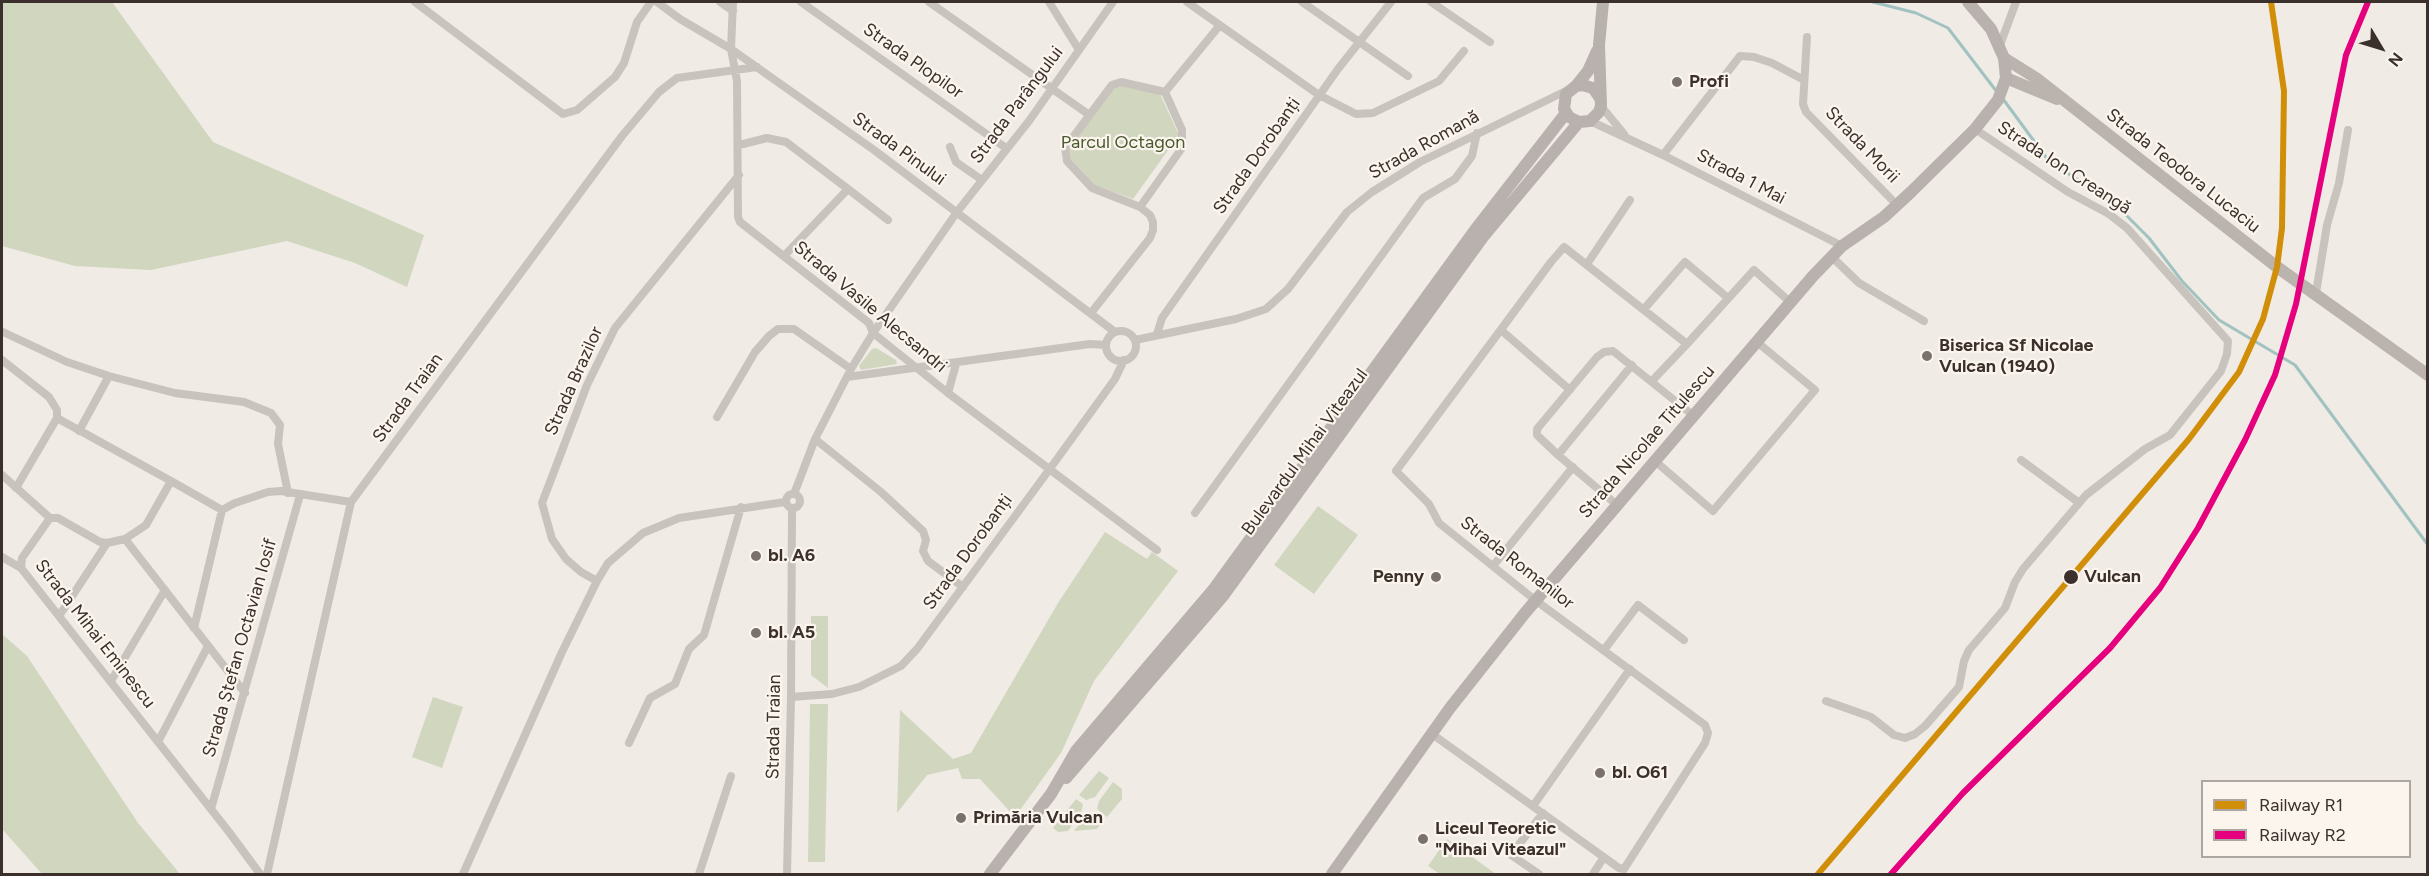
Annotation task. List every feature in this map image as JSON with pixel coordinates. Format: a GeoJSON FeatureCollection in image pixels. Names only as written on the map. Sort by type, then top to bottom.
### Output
{"type":"FeatureCollection","features":[{"type":"Feature","properties":{"kind":"main road"},"geometry":{"type":"LineString","coordinates":[[1599,45],[1588,71],[1564,100],[1564,109],[1569,117],[1585,122],[1599,112],[1599,45],[1603,2]]}},
{"type":"Feature","properties":{"kind":"main road","name":"Strada Nicolae Titulescu"},"geometry":{"type":"LineString","coordinates":[[1336,873],[1432,734],[1535,600],[1831,256],[1897,205],[1975,129],[2000,96],[2006,78],[2000,45],[1991,29],[1968,2]]}},
{"type":"Feature","properties":{"kind":"main road","name":"Strada Teodora Lucaciu"},"geometry":{"type":"LineString","coordinates":[[2004,58],[2036,78],[2277,267],[2427,375]]}},
{"type":"Feature","properties":{"kind":"main road","name":"Strada Teodora Lucaciu"},"geometry":{"type":"LineString","coordinates":[[2006,78],[2038,93],[2063,101]]}},
{"type":"Feature","properties":{"kind":"main road"},"geometry":{"type":"LineString","coordinates":[[1573,88],[1582,85],[1593,88],[1600,102]]}},
{"type":"Feature","properties":{"kind":"main road","name":"Bulevardul Mihai Viteazul"},"geometry":{"type":"LineString","coordinates":[[1051,794],[1076,751],[1220,581],[1564,109]]}},
{"type":"Feature","properties":{"kind":"main road","name":"Bulevardul Mihai Viteazul"},"geometry":{"type":"LineString","coordinates":[[990,874],[1051,794],[1085,758],[1223,596],[1483,237],[1585,122]]}},
{"type":"Feature","properties":{"kind":"street"},"geometry":{"type":"LineString","coordinates":[[415,2],[563,114],[577,110],[615,77],[624,63],[638,22],[651,2]]}},
{"type":"Feature","properties":{"kind":"street","name":"Strada Pinului"},"geometry":{"type":"LineString","coordinates":[[657,2],[680,19],[731,49],[874,150],[1115,332]]}},
{"type":"Feature","properties":{"kind":"street"},"geometry":{"type":"LineString","coordinates":[[720,2],[733,6]]}},
{"type":"Feature","properties":{"kind":"street","name":"Strada Plopilor"},"geometry":{"type":"LineString","coordinates":[[801,2],[1006,148]]}},
{"type":"Feature","properties":{"kind":"street"},"geometry":{"type":"LineString","coordinates":[[928,2],[1088,114]]}},
{"type":"Feature","properties":{"kind":"street"},"geometry":{"type":"LineString","coordinates":[[1049,2],[1079,50]]}},
{"type":"Feature","properties":{"kind":"street","name":"Strada Parângului"},"geometry":{"type":"LineString","coordinates":[[849,373],[873,333],[957,212],[1052,89],[1113,2]]}},
{"type":"Feature","properties":{"kind":"street"},"geometry":{"type":"LineString","coordinates":[[1187,2],[1319,95],[1356,114],[1365,115],[1429,86],[1446,74],[1464,51]]}},
{"type":"Feature","properties":{"kind":"street"},"geometry":{"type":"LineString","coordinates":[[1302,2],[1408,76]]}},
{"type":"Feature","properties":{"kind":"street","name":"Strada Dorobanți"},"geometry":{"type":"LineString","coordinates":[[1158,334],[1162,318],[1319,95],[1391,2]]}},
{"type":"Feature","properties":{"kind":"street"},"geometry":{"type":"LineString","coordinates":[[1431,2],[1490,42]]}},
{"type":"Feature","properties":{"kind":"street"},"geometry":{"type":"LineString","coordinates":[[2000,45],[2016,2]]}},
{"type":"Feature","properties":{"kind":"street","name":"Strada Vasile Alecsandri"},"geometry":{"type":"LineString","coordinates":[[733,6],[731,49],[736,70],[739,146],[738,217],[740,222],[869,323],[873,333],[916,368],[1157,550]]}},
{"type":"Feature","properties":{"kind":"street"},"geometry":{"type":"LineString","coordinates":[[1165,92],[1220,25]]}},
{"type":"Feature","properties":{"kind":"street","name":"Strada Morii"},"geometry":{"type":"LineString","coordinates":[[1807,37],[1803,104],[1806,111],[1897,205]]}},
{"type":"Feature","properties":{"kind":"street"},"geometry":{"type":"LineString","coordinates":[[1663,154],[1740,56],[1754,57],[1772,63],[1804,80]]}},
{"type":"Feature","properties":{"kind":"street","name":"Strada Traian"},"geometry":{"type":"LineString","coordinates":[[267,874],[351,502],[622,135],[659,92],[677,78],[757,67]]}},
{"type":"Feature","properties":{"kind":"street"},"geometry":{"type":"LineString","coordinates":[[1091,313],[1150,238],[1153,222],[1150,215],[1140,207],[1092,188],[1067,160],[1065,148],[1088,114],[1112,85],[1121,82],[1165,92]]}},
{"type":"Feature","properties":{"kind":"street","name":"Strada Romană"},"geometry":{"type":"LineString","coordinates":[[1135,340],[1236,319],[1266,309],[1288,289],[1347,212],[1360,201],[1420,162],[1573,88]]}},
{"type":"Feature","properties":{"kind":"street"},"geometry":{"type":"LineString","coordinates":[[1140,207],[1182,148],[1182,130],[1165,92]]}},
{"type":"Feature","properties":{"kind":"street"},"geometry":{"type":"LineString","coordinates":[[1543,101],[1564,109]]}},
{"type":"Feature","properties":{"kind":"street","name":"Strada 1 Mai"},"geometry":{"type":"LineString","coordinates":[[1600,102],[1626,136]]}},
{"type":"Feature","properties":{"kind":"street","name":"Strada 1 Mai"},"geometry":{"type":"LineString","coordinates":[[1585,122],[1626,136],[1842,246]]}},
{"type":"Feature","properties":{"kind":"street","name":"Strada Ion Creangă"},"geometry":{"type":"LineString","coordinates":[[1826,701],[1871,717],[1894,735],[1905,738],[1925,726],[1959,687],[1964,661],[1969,650],[2005,608],[2018,576],[2078,502],[2145,449],[2170,435],[2221,371],[2227,354],[2228,341],[2127,228],[2109,214],[2068,192],[1975,129]]}},
{"type":"Feature","properties":{"kind":"street"},"geometry":{"type":"LineString","coordinates":[[2316,293],[2327,225],[2339,183],[2348,130]]}},
{"type":"Feature","properties":{"kind":"street"},"geometry":{"type":"LineString","coordinates":[[1195,513],[1424,198],[1455,179],[1472,156],[1477,133]]}},
{"type":"Feature","properties":{"kind":"street"},"geometry":{"type":"LineString","coordinates":[[739,146],[767,138],[786,142],[888,220]]}},
{"type":"Feature","properties":{"kind":"street"},"geometry":{"type":"LineString","coordinates":[[950,147],[956,162],[982,180]]}},
{"type":"Feature","properties":{"kind":"street","name":"Strada Brazilor"},"geometry":{"type":"LineString","coordinates":[[597,580],[580,572],[566,559],[552,539],[542,503],[591,375],[615,328],[739,174]]}},
{"type":"Feature","properties":{"kind":"street"},"geometry":{"type":"LineString","coordinates":[[784,256],[848,189]]}},
{"type":"Feature","properties":{"kind":"street"},"geometry":{"type":"LineString","coordinates":[[1587,264],[1630,200]]}},
{"type":"Feature","properties":{"kind":"street"},"geometry":{"type":"LineString","coordinates":[[1570,390],[1501,330],[1564,247],[1687,344]]}},
{"type":"Feature","properties":{"kind":"street"},"geometry":{"type":"LineString","coordinates":[[1831,256],[1859,282],[1924,321]]}},
{"type":"Feature","properties":{"kind":"street"},"geometry":{"type":"LineString","coordinates":[[1644,309],[1685,262],[1728,298]]}},
{"type":"Feature","properties":{"kind":"street"},"geometry":{"type":"LineString","coordinates":[[1652,381],[1754,270],[1790,302]]}},
{"type":"Feature","properties":{"kind":"street"},"geometry":{"type":"LineString","coordinates":[[717,417],[756,352],[768,336],[778,329],[794,329],[849,373],[956,364],[1090,344],[1106,345]]}},
{"type":"Feature","properties":{"kind":"street","name":"Strada Romanilor"},"geometry":{"type":"LineString","coordinates":[[1501,330],[1396,471],[1429,504],[1439,524],[1535,600],[1705,725],[1708,733],[1705,743],[1625,872]]}},
{"type":"Feature","properties":{"kind":"street"},"geometry":{"type":"LineString","coordinates":[[1124,331],[1135,340],[1134,353],[1124,360],[1111,357],[1106,345],[1108,337],[1115,332],[1124,331]]}},
{"type":"Feature","properties":{"kind":"street"},"geometry":{"type":"LineString","coordinates":[[3,332],[67,362],[109,376],[175,393],[244,402],[271,413],[280,425],[278,444],[288,492]]}},
{"type":"Feature","properties":{"kind":"street"},"geometry":{"type":"LineString","coordinates":[[1655,461],[1713,511],[1815,390],[1757,342]]}},
{"type":"Feature","properties":{"kind":"street"},"geometry":{"type":"LineString","coordinates":[[1617,505],[1540,440],[1537,429],[1597,357],[1604,352],[1613,351],[1694,416]]}},
{"type":"Feature","properties":{"kind":"street"},"geometry":{"type":"LineString","coordinates":[[2,360],[49,397],[57,410],[57,418],[16,488]]}},
{"type":"Feature","properties":{"kind":"street","name":"Strada Dorobanți"},"geometry":{"type":"LineString","coordinates":[[791,697],[832,694],[859,687],[901,666],[963,587],[1115,380],[1124,360]]}},
{"type":"Feature","properties":{"kind":"street"},"geometry":{"type":"LineString","coordinates":[[948,393],[956,364]]}},
{"type":"Feature","properties":{"kind":"street"},"geometry":{"type":"LineString","coordinates":[[1558,455],[1632,365]]}},
{"type":"Feature","properties":{"kind":"street"},"geometry":{"type":"LineString","coordinates":[[463,874],[562,652],[597,580],[608,563],[643,533],[679,518],[741,507],[789,505],[788,496],[794,494],[815,439],[849,373]]}},
{"type":"Feature","properties":{"kind":"street"},"geometry":{"type":"LineString","coordinates":[[79,431],[109,376]]}},
{"type":"Feature","properties":{"kind":"street"},"geometry":{"type":"LineString","coordinates":[[57,418],[222,510]]}},
{"type":"Feature","properties":{"kind":"street"},"geometry":{"type":"LineString","coordinates":[[815,439],[881,492],[923,531],[926,540],[923,551],[928,561],[963,587]]}},
{"type":"Feature","properties":{"kind":"street"},"geometry":{"type":"LineString","coordinates":[[2021,460],[2078,502]]}},
{"type":"Feature","properties":{"kind":"street"},"geometry":{"type":"LineString","coordinates":[[1493,566],[1572,467]]}},
{"type":"Feature","properties":{"kind":"street"},"geometry":{"type":"LineString","coordinates":[[2,475],[50,518],[58,518],[100,542],[107,543],[125,538],[146,525],[171,481]]}},
{"type":"Feature","properties":{"kind":"street"},"geometry":{"type":"LineString","coordinates":[[222,510],[268,492],[288,492],[351,502]]}},
{"type":"Feature","properties":{"kind":"street","name":"Strada Traian"},"geometry":{"type":"LineString","coordinates":[[787,874],[791,697],[789,505],[798,507],[800,501],[794,494]]}},
{"type":"Feature","properties":{"kind":"street","name":"Strada Ștefan Octavian Iosif"},"geometry":{"type":"LineString","coordinates":[[211,809],[300,495]]}},
{"type":"Feature","properties":{"kind":"street"},"geometry":{"type":"LineString","coordinates":[[629,742],[650,698],[675,684],[689,649],[704,635],[741,507]]}},
{"type":"Feature","properties":{"kind":"street"},"geometry":{"type":"LineString","coordinates":[[194,628],[222,510]]}},
{"type":"Feature","properties":{"kind":"street","name":"Strada Mihai Eminescu"},"geometry":{"type":"LineString","coordinates":[[50,518],[24,553],[21,568],[260,874]]}},
{"type":"Feature","properties":{"kind":"street"},"geometry":{"type":"LineString","coordinates":[[125,538],[245,693]]}},
{"type":"Feature","properties":{"kind":"street"},"geometry":{"type":"LineString","coordinates":[[59,616],[107,543]]}},
{"type":"Feature","properties":{"kind":"street"},"geometry":{"type":"LineString","coordinates":[[2,556],[21,568]]}},
{"type":"Feature","properties":{"kind":"street"},"geometry":{"type":"LineString","coordinates":[[111,681],[165,590]]}},
{"type":"Feature","properties":{"kind":"street"},"geometry":{"type":"LineString","coordinates":[[1604,650],[1638,605],[1684,640]]}},
{"type":"Feature","properties":{"kind":"street"},"geometry":{"type":"LineString","coordinates":[[158,742],[208,646]]}},
{"type":"Feature","properties":{"kind":"street"},"geometry":{"type":"LineString","coordinates":[[1533,806],[1630,669]]}},
{"type":"Feature","properties":{"kind":"street"},"geometry":{"type":"LineString","coordinates":[[1432,734],[1625,872]]}},
{"type":"Feature","properties":{"kind":"street"},"geometry":{"type":"LineString","coordinates":[[699,874],[731,776]]}},
{"type":"Feature","properties":{"kind":"street"},"geometry":{"type":"LineString","coordinates":[[1539,874],[1511,855],[1543,813]]}},
{"type":"Feature","properties":{"kind":"street"},"geometry":{"type":"LineString","coordinates":[[1593,874],[1604,857]]}},
{"type":"Feature","properties":{"kind":"green space"},"geometry":{"type":"Polygon","coordinates":[[[2,2],[112,2],[213,142],[424,235],[407,287],[355,263],[287,241],[151,270],[75,266],[2,246],[2,2]]]}},
{"type":"Feature","properties":{"kind":"green space","name":"Parcul Octagon"},"geometry":{"type":"Polygon","coordinates":[[[1124,85],[1160,94],[1179,135],[1133,199],[1094,185],[1070,158],[1068,150],[1113,88],[1124,85]]]}},
{"type":"Feature","properties":{"kind":"green space"},"geometry":{"type":"Polygon","coordinates":[[[876,348],[896,360],[897,364],[861,370],[859,366],[872,349],[876,348]]]}},
{"type":"Feature","properties":{"kind":"green space"},"geometry":{"type":"Polygon","coordinates":[[[1318,506],[1358,535],[1314,594],[1274,565],[1318,506]]]}},
{"type":"Feature","properties":{"kind":"green space"},"geometry":{"type":"Polygon","coordinates":[[[1105,532],[1147,559],[1152,552],[1178,571],[1094,681],[1061,753],[1015,817],[980,779],[962,779],[958,768],[927,775],[897,813],[900,710],[953,759],[971,753],[1058,603],[1105,532]]]}},
{"type":"Feature","properties":{"kind":"green space"},"geometry":{"type":"Polygon","coordinates":[[[811,616],[828,616],[828,688],[811,675],[811,616]]]}},
{"type":"Feature","properties":{"kind":"green space"},"geometry":{"type":"Polygon","coordinates":[[[2,634],[27,656],[138,823],[180,874],[42,874],[2,829],[2,634]]]}},
{"type":"Feature","properties":{"kind":"green space"},"geometry":{"type":"Polygon","coordinates":[[[433,697],[463,707],[442,768],[412,757],[433,697]]]}},
{"type":"Feature","properties":{"kind":"green space"},"geometry":{"type":"Polygon","coordinates":[[[810,704],[828,704],[825,862],[808,862],[810,704]]]}},
{"type":"Feature","properties":{"kind":"green space"},"geometry":{"type":"Polygon","coordinates":[[[1099,771],[1109,778],[1095,797],[1086,800],[1079,795],[1099,771]]]}},
{"type":"Feature","properties":{"kind":"green space"},"geometry":{"type":"Polygon","coordinates":[[[1113,782],[1122,789],[1122,799],[1107,817],[1097,809],[1099,801],[1113,782]]]}},
{"type":"Feature","properties":{"kind":"green space"},"geometry":{"type":"Polygon","coordinates":[[[1076,799],[1083,804],[1081,813],[1068,831],[1058,832],[1053,828],[1076,799]]]}},
{"type":"Feature","properties":{"kind":"green space"},"geometry":{"type":"Polygon","coordinates":[[[1094,813],[1104,820],[1097,829],[1074,831],[1085,817],[1094,813]]]}},
{"type":"Feature","properties":{"kind":"green space"},"geometry":{"type":"Polygon","coordinates":[[[1447,839],[1496,874],[1440,874],[1428,866],[1447,839]]]}},
{"type":"Feature","properties":{"kind":"waterway"},"geometry":{"type":"LineString","coordinates":[[1873,2],[1916,13],[1948,28],[1997,92]]}},
{"type":"Feature","properties":{"kind":"waterway"},"geometry":{"type":"LineString","coordinates":[[2003,99],[2048,160],[2125,214],[2149,238],[2182,281],[2219,320],[2295,365],[2428,545]]}},
{"type":"Feature","properties":{"kind":"rail line","name":"R1"},"geometry":{"type":"LineString","coordinates":[[1818,874],[2189,439],[2239,372],[2263,319],[2277,267],[2282,228],[2284,91],[2271,2]]}},
{"type":"Feature","properties":{"kind":"rail line","name":"R2"},"geometry":{"type":"LineString","coordinates":[[1891,874],[1963,793],[2110,648],[2160,588],[2198,528],[2245,440],[2275,375],[2296,304],[2346,55],[2368,2]]}},
{"type":"Feature","properties":{"kind":"place","name":"Profi"},"geometry":{"type":"Point","coordinates":[1677,82]}},
{"type":"Feature","properties":{"kind":"place","name":"Biserica Sf Nicolae Vulcan (1940)"},"geometry":{"type":"Point","coordinates":[1927,356]}},
{"type":"Feature","properties":{"kind":"place","name":"bl. A6"},"geometry":{"type":"Point","coordinates":[756,556]}},
{"type":"Feature","properties":{"kind":"place","name":"Penny"},"geometry":{"type":"Point","coordinates":[1436,577]}},
{"type":"Feature","properties":{"kind":"place","name":"Vulcan"},"geometry":{"type":"Point","coordinates":[2071,577]}},
{"type":"Feature","properties":{"kind":"place","name":"bl. A5"},"geometry":{"type":"Point","coordinates":[756,633]}},
{"type":"Feature","properties":{"kind":"place","name":"bl. O61"},"geometry":{"type":"Point","coordinates":[1600,773]}},
{"type":"Feature","properties":{"kind":"place","name":"Primăria Vulcan"},"geometry":{"type":"Point","coordinates":[961,818]}},
{"type":"Feature","properties":{"kind":"place","name":"Liceul Teoretic \"Mihai Viteazul\""},"geometry":{"type":"Point","coordinates":[1423,839]}}]}
